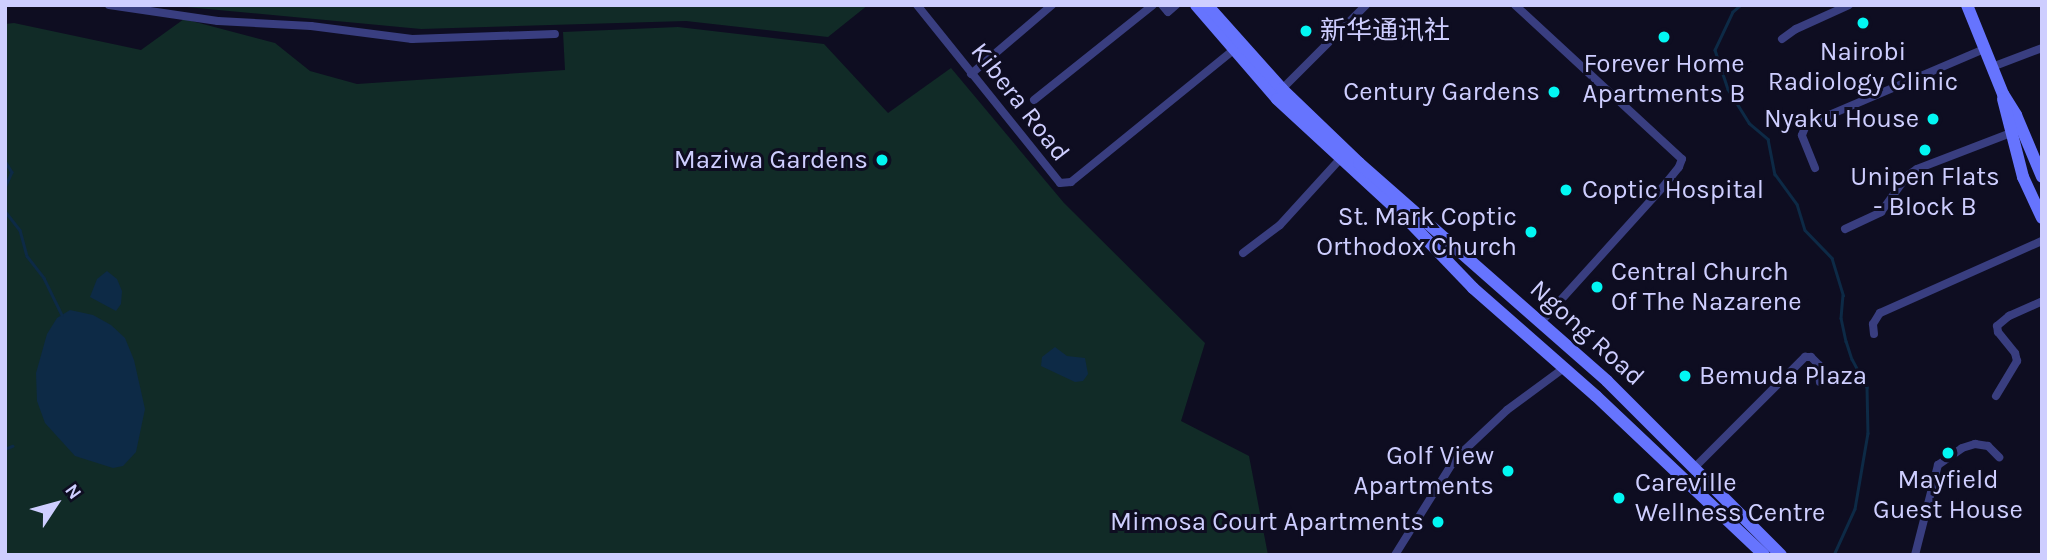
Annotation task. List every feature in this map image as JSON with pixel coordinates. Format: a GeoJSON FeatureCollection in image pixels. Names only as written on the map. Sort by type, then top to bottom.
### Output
{"type":"FeatureCollection","features":[{"type":"Feature","properties":{"kind":"main road","name":"Ngong Road"},"geometry":{"type":"LineString","coordinates":[[1196,5],[1232,51],[1277,99],[1486,299],[1596,396],[1764,555]]}},
{"type":"Feature","properties":{"kind":"main road","name":"Ngong Road"},"geometry":{"type":"LineString","coordinates":[[1207,5],[1282,89],[1359,163],[1607,381],[1781,555]]}},
{"type":"Feature","properties":{"kind":"main road"},"geometry":{"type":"LineString","coordinates":[[1967,5],[2016,131],[2042,177]]}},
{"type":"Feature","properties":{"kind":"main road"},"geometry":{"type":"LineString","coordinates":[[2016,131],[2023,177],[2042,218]]}},
{"type":"Feature","properties":{"kind":"main road"},"geometry":{"type":"LineString","coordinates":[[1486,299],[1483,285],[1489,280],[1495,281]]}},
{"type":"Feature","properties":{"kind":"main road"},"geometry":{"type":"LineString","coordinates":[[1596,396],[1604,400],[1610,396],[1607,381]]}},
{"type":"Feature","properties":{"kind":"street"},"geometry":{"type":"LineString","coordinates":[[109,5],[149,14],[310,26],[412,39],[555,34]]}},
{"type":"Feature","properties":{"kind":"street","name":"Kibera Road"},"geometry":{"type":"LineString","coordinates":[[917,5],[1055,180],[1064,183],[1071,182],[1232,51]]}},
{"type":"Feature","properties":{"kind":"street"},"geometry":{"type":"LineString","coordinates":[[971,74],[1052,5]]}},
{"type":"Feature","properties":{"kind":"street"},"geometry":{"type":"LineString","coordinates":[[1034,100],[1153,5]]}},
{"type":"Feature","properties":{"kind":"street"},"geometry":{"type":"LineString","coordinates":[[1162,5],[1168,12],[1176,5]]}},
{"type":"Feature","properties":{"kind":"street"},"geometry":{"type":"LineString","coordinates":[[1282,89],[1366,5]]}},
{"type":"Feature","properties":{"kind":"street"},"geometry":{"type":"LineString","coordinates":[[1515,5],[1679,155],[1681,163],[1662,188],[1541,322]]}},
{"type":"Feature","properties":{"kind":"street"},"geometry":{"type":"LineString","coordinates":[[1782,39],[1796,29],[1849,5]]}},
{"type":"Feature","properties":{"kind":"street"},"geometry":{"type":"LineString","coordinates":[[1992,67],[2042,48]]}},
{"type":"Feature","properties":{"kind":"street"},"geometry":{"type":"LineString","coordinates":[[1815,168],[1802,135],[1806,125],[1984,49]]}},
{"type":"Feature","properties":{"kind":"street"},"geometry":{"type":"LineString","coordinates":[[1845,229],[1881,212],[1907,176],[1917,169],[2016,131]]}},
{"type":"Feature","properties":{"kind":"street"},"geometry":{"type":"LineString","coordinates":[[1242,253],[1280,225],[1341,158]]}},
{"type":"Feature","properties":{"kind":"street"},"geometry":{"type":"LineString","coordinates":[[1874,334],[1873,324],[1880,313],[2042,241]]}},
{"type":"Feature","properties":{"kind":"street"},"geometry":{"type":"LineString","coordinates":[[1996,396],[2017,361],[1997,326],[2009,316],[2042,301]]}},
{"type":"Feature","properties":{"kind":"street"},"geometry":{"type":"LineString","coordinates":[[1695,467],[1805,357],[1811,357],[1819,365],[1820,382]]}},
{"type":"Feature","properties":{"kind":"street"},"geometry":{"type":"LineString","coordinates":[[1408,555],[1397,552],[1455,459],[1507,410],[1564,368]]}},
{"type":"Feature","properties":{"kind":"street"},"geometry":{"type":"LineString","coordinates":[[1915,555],[1935,470],[1943,461],[1968,445],[1988,446],[1998,457]]}},
{"type":"Feature","properties":{"kind":"green space"},"geometry":{"type":"Polygon","coordinates":[[[165,5],[868,5],[828,37],[686,21],[421,29],[165,5]]]}},
{"type":"Feature","properties":{"kind":"green space"},"geometry":{"type":"Polygon","coordinates":[[[184,19],[275,43],[310,71],[357,84],[565,70],[563,32],[678,27],[824,44],[888,113],[951,68],[1064,203],[1205,343],[1181,421],[1249,456],[1268,555],[5,555],[5,24],[14,23],[141,50],[184,19]]]}},
{"type":"Feature","properties":{"kind":"water"},"geometry":{"type":"Polygon","coordinates":[[[107,271],[117,279],[122,291],[121,304],[116,311],[90,297],[97,279],[107,271]]]}},
{"type":"Feature","properties":{"kind":"water"},"geometry":{"type":"Polygon","coordinates":[[[70,310],[93,315],[111,325],[125,338],[134,360],[145,409],[136,452],[123,466],[113,468],[75,456],[45,423],[37,401],[36,373],[47,334],[57,318],[70,310]]]}},
{"type":"Feature","properties":{"kind":"water"},"geometry":{"type":"Polygon","coordinates":[[[1055,347],[1067,356],[1085,358],[1088,374],[1083,381],[1075,382],[1041,366],[1042,357],[1055,347]]]}},
{"type":"Feature","properties":{"kind":"waterway"},"geometry":{"type":"LineString","coordinates":[[1741,5],[1733,12],[1715,50],[1728,89],[1749,123],[1768,139],[1775,174],[1797,204],[1805,230],[1832,258],[1843,295],[1841,318],[1846,341],[1867,387],[1868,433],[1855,509],[1834,555]]}},
{"type":"Feature","properties":{"kind":"waterway"},"geometry":{"type":"LineString","coordinates":[[5,161],[12,172],[5,188]]}},
{"type":"Feature","properties":{"kind":"waterway"},"geometry":{"type":"LineString","coordinates":[[5,211],[20,230],[27,256],[44,278],[62,315]]}},
{"type":"Feature","properties":{"kind":"waterway"},"geometry":{"type":"LineString","coordinates":[[5,449],[12,446]]}},
{"type":"Feature","properties":{"kind":"place","name":"Nairobi Radiology Clinic"},"geometry":{"type":"Point","coordinates":[1863,23]}},
{"type":"Feature","properties":{"kind":"place","name":"新华通讯社"},"geometry":{"type":"Point","coordinates":[1306,31]}},
{"type":"Feature","properties":{"kind":"place","name":"Forever Home Apartments B"},"geometry":{"type":"Point","coordinates":[1664,37]}},
{"type":"Feature","properties":{"kind":"place","name":"Century Gardens"},"geometry":{"type":"Point","coordinates":[1554,92]}},
{"type":"Feature","properties":{"kind":"place","name":"Nyaku House"},"geometry":{"type":"Point","coordinates":[1933,119]}},
{"type":"Feature","properties":{"kind":"place","name":"Unipen Flats - Block B"},"geometry":{"type":"Point","coordinates":[1925,150]}},
{"type":"Feature","properties":{"kind":"place","name":"Maziwa Gardens"},"geometry":{"type":"Point","coordinates":[882,160]}},
{"type":"Feature","properties":{"kind":"place","name":"Coptic Hospital"},"geometry":{"type":"Point","coordinates":[1566,190]}},
{"type":"Feature","properties":{"kind":"place","name":"St. Mark Coptic Orthodox Church"},"geometry":{"type":"Point","coordinates":[1531,232]}},
{"type":"Feature","properties":{"kind":"place","name":"Central Church Of The Nazarene"},"geometry":{"type":"Point","coordinates":[1597,287]}},
{"type":"Feature","properties":{"kind":"place","name":"Bemuda Plaza"},"geometry":{"type":"Point","coordinates":[1685,376]}},
{"type":"Feature","properties":{"kind":"place","name":"Mayfield Guest House"},"geometry":{"type":"Point","coordinates":[1948,453]}},
{"type":"Feature","properties":{"kind":"place","name":"Golf View Apartments"},"geometry":{"type":"Point","coordinates":[1508,471]}},
{"type":"Feature","properties":{"kind":"place","name":"Careville Wellness Centre"},"geometry":{"type":"Point","coordinates":[1619,498]}},
{"type":"Feature","properties":{"kind":"place","name":"Mimosa Court Apartments"},"geometry":{"type":"Point","coordinates":[1438,522]}}]}
